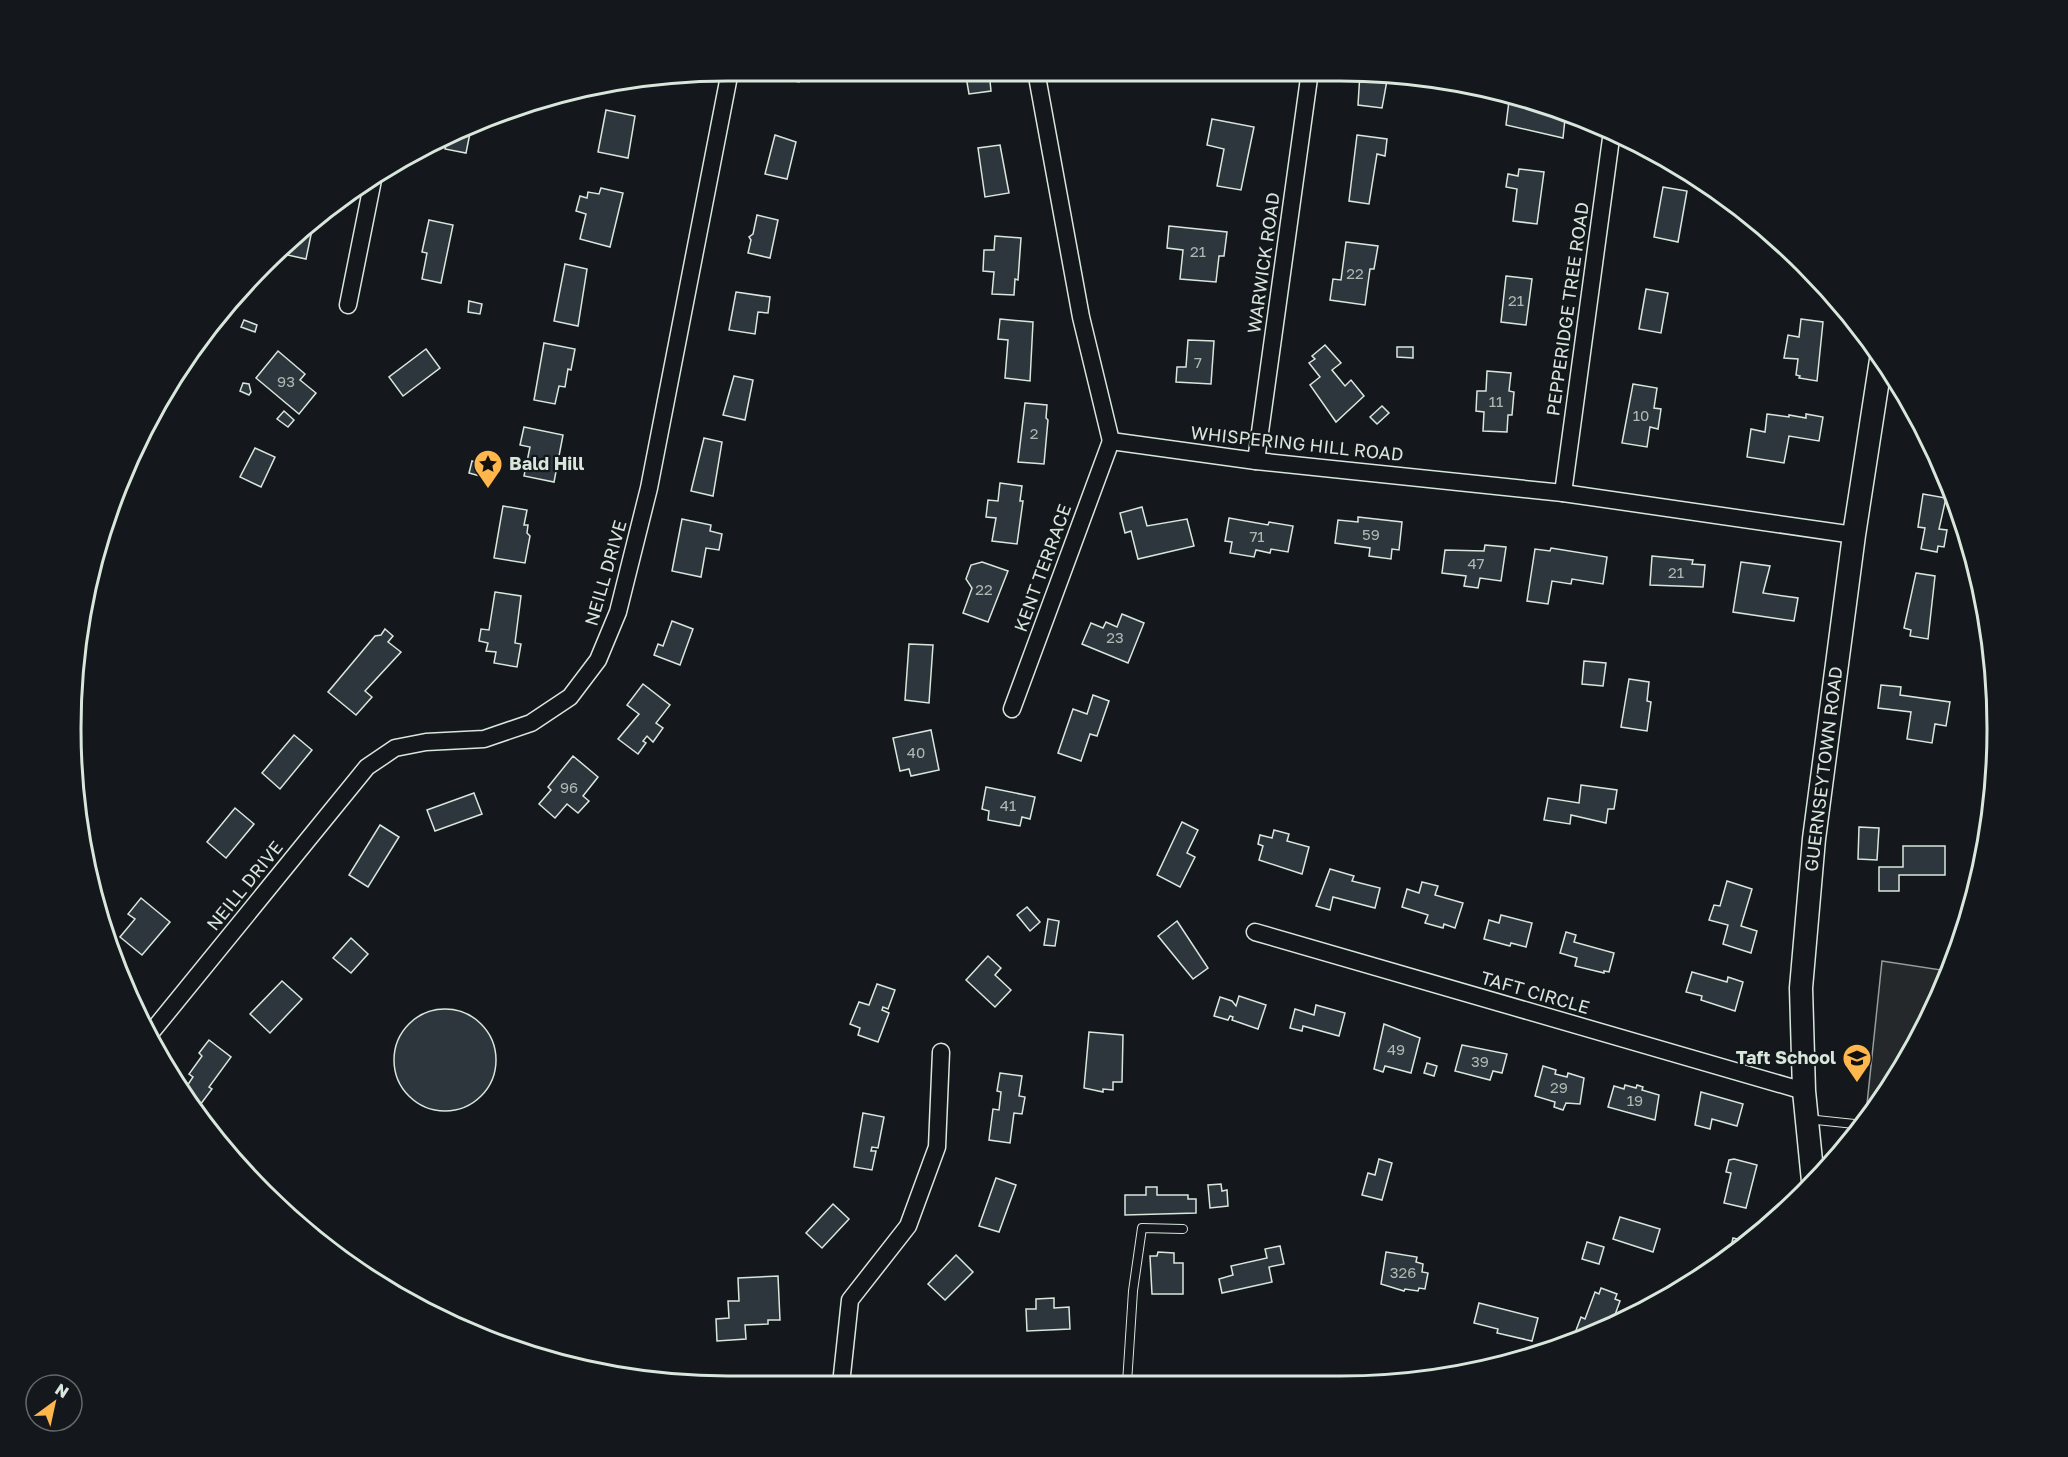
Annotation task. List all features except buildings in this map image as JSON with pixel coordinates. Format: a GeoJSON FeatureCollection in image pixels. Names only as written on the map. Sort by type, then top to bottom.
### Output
{"type":"FeatureCollection","features":[{"type":"Feature","properties":{"kind":"street","name":"NEILL DRIVE"},"geometry":{"type":"LineString","coordinates":[[155,1028],[367,767],[395,748],[426,742],[484,739],[531,723],[570,697],[598,660],[618,612],[649,488],[728,81]]}},
{"type":"Feature","properties":{"kind":"street"},"geometry":{"type":"LineString","coordinates":[[1038,81],[1081,317],[1111,441]]}},
{"type":"Feature","properties":{"kind":"street","name":"WARWICK ROAD"},"geometry":{"type":"LineString","coordinates":[[1256,461],[1308,81]]}},
{"type":"Feature","properties":{"kind":"street","name":"PEPPERIDGE TREE ROAD"},"geometry":{"type":"LineString","coordinates":[[1563,493],[1611,141]]}},
{"type":"Feature","properties":{"kind":"street"},"geometry":{"type":"LineString","coordinates":[[348,305],[371,189]]}},
{"type":"Feature","properties":{"kind":"street","name":"GUERNSEYTOWN ROAD"},"geometry":{"type":"LineString","coordinates":[[1812,1170],[1804,1091],[1801,988],[1813,850],[1854,535],[1879,371]]}},
{"type":"Feature","properties":{"kind":"street","name":"WHISPERING HILL ROAD"},"geometry":{"type":"LineString","coordinates":[[1111,441],[1256,461],[1563,493],[1854,535]]}},
{"type":"Feature","properties":{"kind":"street","name":"KENT TERRACE"},"geometry":{"type":"LineString","coordinates":[[1011,709],[1111,441]]}},
{"type":"Feature","properties":{"kind":"street","name":"TAFT CIRCLE"},"geometry":{"type":"LineString","coordinates":[[1255,932],[1804,1091]]}},
{"type":"Feature","properties":{"kind":"street"},"geometry":{"type":"LineString","coordinates":[[842,1376],[850,1300],[908,1226],[937,1147],[941,1052]]}},
{"type":"Feature","properties":{"kind":"lane"},"geometry":{"type":"LineString","coordinates":[[1807,1118],[1853,1124]]}},
{"type":"Feature","properties":{"kind":"lane"},"geometry":{"type":"LineString","coordinates":[[1127,1376],[1133,1291],[1142,1228],[1183,1229]]}},
{"type":"Feature","properties":{"kind":"shaded area"},"geometry":{"type":"Polygon","coordinates":[[[1882,961],[1940,970],[1900,1052],[1867,1103],[1882,961]]]}},
{"type":"Feature","properties":{"kind":"place","name":"Bald Hill"},"geometry":{"type":"Point","coordinates":[488,490]}},
{"type":"Feature","properties":{"kind":"place","name":"Taft School"},"geometry":{"type":"Point","coordinates":[1857,1084]}}]}
